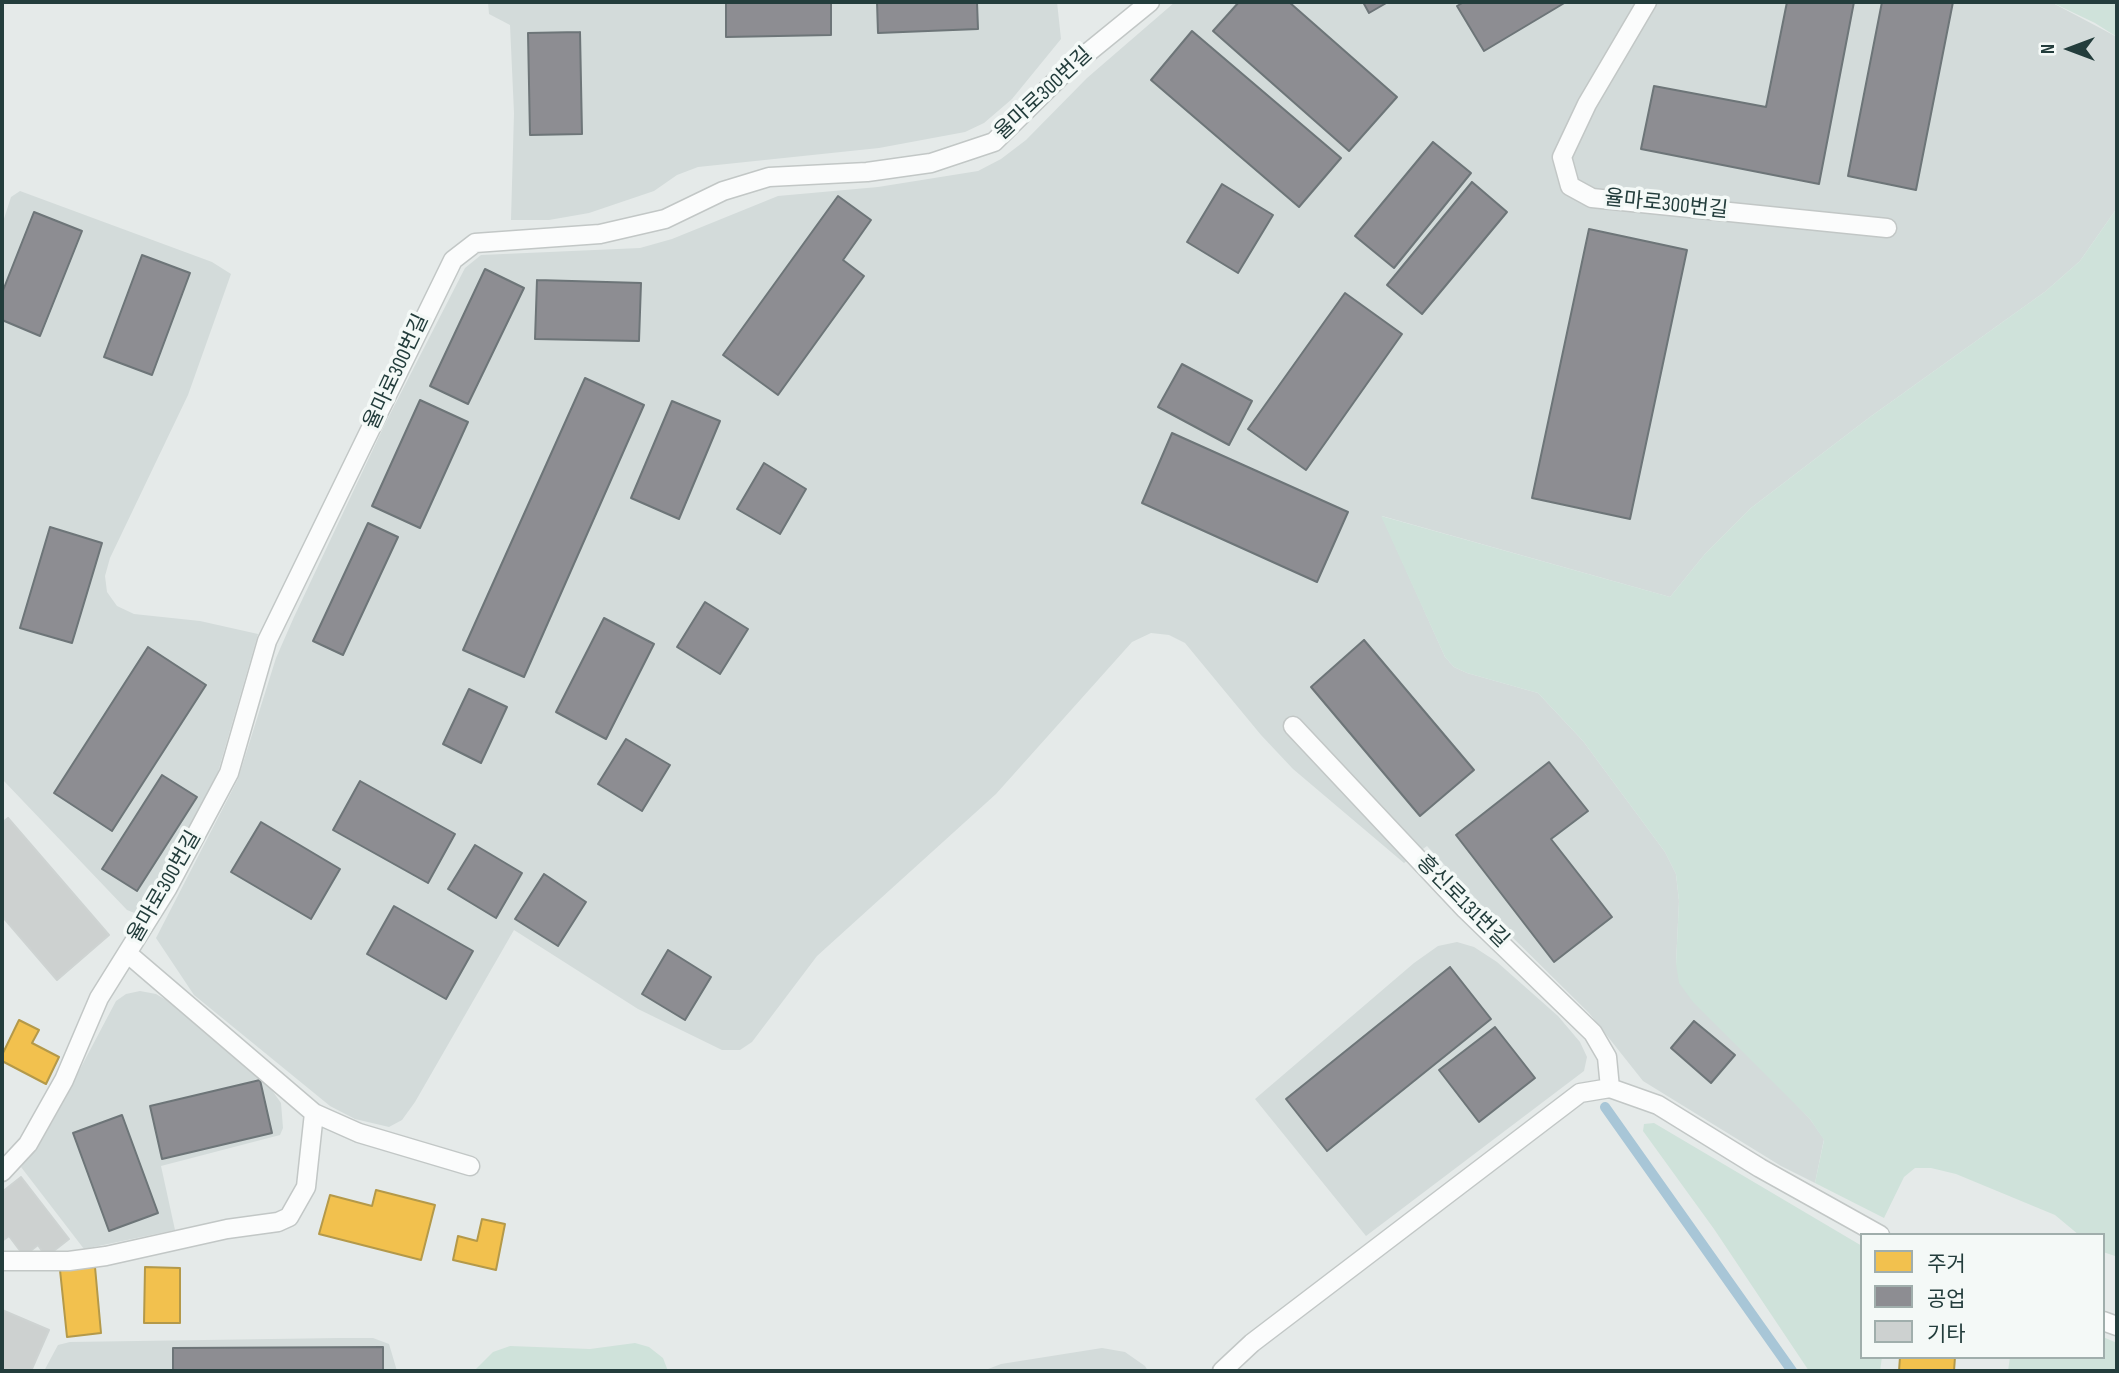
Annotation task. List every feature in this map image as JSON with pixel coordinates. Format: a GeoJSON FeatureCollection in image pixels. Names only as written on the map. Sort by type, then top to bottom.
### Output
{"type":"FeatureCollection","features":[{"type":"Feature","properties":{"kind":"lane","name":"율마로300번길"},"geometry":{"type":"LineString","coordinates":[[2,1172],[27,1144],[64,1080],[99,998],[167,889],[229,773],[267,641],[424,313],[453,260],[475,243],[600,234],[666,219],[723,191],[769,177],[867,172],[931,163],[994,142],[1069,68],[1150,2]]}},
{"type":"Feature","properties":{"kind":"lane","name":"율마로300번길"},"geometry":{"type":"LineString","coordinates":[[1647,2],[1587,104],[1562,157],[1570,186],[1592,198],[1887,228]]}},
{"type":"Feature","properties":{"kind":"lane","name":"흥신로131번길"},"geometry":{"type":"LineString","coordinates":[[1293,726],[1465,909],[1593,1033],[1607,1057],[1610,1088]]}},
{"type":"Feature","properties":{"kind":"lane"},"geometry":{"type":"LineString","coordinates":[[127,953],[314,1113],[359,1133],[470,1166]]}},
{"type":"Feature","properties":{"kind":"lane"},"geometry":{"type":"LineString","coordinates":[[1222,1371],[1252,1343],[1580,1093],[1610,1088],[1658,1105],[1759,1168],[1876,1233]]}},
{"type":"Feature","properties":{"kind":"lane"},"geometry":{"type":"LineString","coordinates":[[2,1261],[69,1261],[106,1256],[227,1229],[278,1222],[289,1217],[306,1186],[314,1113]]}},
{"type":"Feature","properties":{"kind":"shaded area"},"geometry":{"type":"Polygon","coordinates":[[[488,2],[1057,2],[1061,39],[1012,99],[984,123],[965,132],[879,148],[698,167],[677,175],[654,191],[589,213],[549,220],[511,220],[514,113],[510,25],[489,14],[488,2]]]}},
{"type":"Feature","properties":{"kind":"shaded area"},"geometry":{"type":"Polygon","coordinates":[[[1175,2],[2051,2],[2117,37],[2117,208],[2080,261],[2046,291],[1870,417],[1751,508],[1705,554],[1670,597],[1382,516],[1445,657],[1454,667],[1467,673],[1538,693],[1583,741],[1665,852],[1676,874],[1679,901],[1676,964],[1755,1061],[1810,1119],[1824,1139],[1815,1183],[1781,1166],[1643,1081],[1589,1013],[1502,927],[1427,846],[1404,863],[1293,769],[1261,735],[1185,643],[1169,635],[1151,633],[1132,642],[996,794],[817,956],[752,1042],[740,1050],[722,1050],[638,1009],[514,930],[415,1102],[402,1120],[389,1127],[355,1119],[330,1106],[194,995],[156,938],[238,779],[276,658],[294,617],[385,424],[465,268],[481,255],[640,248],[672,239],[778,196],[878,187],[978,171],[1001,159],[1026,140],[1087,78],[1175,2]]]}},
{"type":"Feature","properties":{"kind":"shaded area"},"geometry":{"type":"Polygon","coordinates":[[[2051,2],[2117,2],[2117,37],[2095,23],[2051,2]]]}},
{"type":"Feature","properties":{"kind":"shaded area"},"geometry":{"type":"Polygon","coordinates":[[[20,191],[212,262],[231,274],[188,395],[110,558],[105,576],[107,592],[117,606],[134,614],[200,621],[258,634],[218,772],[165,874],[147,905],[137,914],[127,910],[2,779],[2,225],[11,197],[20,191]]]}},
{"type":"Feature","properties":{"kind":"shaded area"},"geometry":{"type":"Polygon","coordinates":[[[2117,208],[2117,1256],[2105,1253],[2105,1233],[2077,1233],[2055,1215],[1956,1174],[1931,1168],[1915,1168],[1904,1177],[1884,1218],[1815,1183],[1824,1140],[1810,1119],[1693,1002],[1679,983],[1676,964],[1679,901],[1676,874],[1665,852],[1583,741],[1538,693],[1467,673],[1454,667],[1445,657],[1381,516],[1670,597],[1705,554],[1751,508],[1870,417],[2046,291],[2080,261],[2117,208]]]}},
{"type":"Feature","properties":{"kind":"shaded area"},"geometry":{"type":"Polygon","coordinates":[[[1457,942],[1474,947],[1497,962],[1558,1016],[1580,1042],[1587,1057],[1584,1071],[1366,1236],[1255,1099],[1414,963],[1438,946],[1457,942]]]}},
{"type":"Feature","properties":{"kind":"shaded area"},"geometry":{"type":"Polygon","coordinates":[[[140,991],[156,994],[173,1004],[262,1076],[281,1103],[283,1128],[280,1135],[161,1166],[175,1230],[84,1249],[21,1167],[52,1122],[116,1001],[126,994],[140,991]]]}},
{"type":"Feature","properties":{"kind":"shaded area"},"geometry":{"type":"Polygon","coordinates":[[[1654,1123],[1860,1245],[1860,1359],[1882,1359],[1880,1371],[1809,1371],[1714,1229],[1643,1131],[1644,1124],[1654,1123]]]}},
{"type":"Feature","properties":{"kind":"shaded area"},"geometry":{"type":"Polygon","coordinates":[[[373,1338],[389,1344],[397,1371],[44,1371],[58,1345],[70,1342],[373,1338]]]}},
{"type":"Feature","properties":{"kind":"shaded area"},"geometry":{"type":"Polygon","coordinates":[[[2105,1338],[2117,1343],[2117,1371],[2008,1371],[2010,1359],[2105,1359],[2105,1338]]]}},
{"type":"Feature","properties":{"kind":"shaded area"},"geometry":{"type":"Polygon","coordinates":[[[635,1343],[649,1347],[663,1358],[668,1371],[474,1371],[493,1352],[510,1346],[590,1349],[635,1343]]]}},
{"type":"Feature","properties":{"kind":"shaded area"},"geometry":{"type":"Polygon","coordinates":[[[1102,1348],[1125,1352],[1148,1371],[983,1371],[1001,1364],[1102,1348]]]}},
{"type":"Feature","properties":{"kind":"building: 주거"},"geometry":{"type":"Polygon","coordinates":[[[19,1020],[39,1030],[32,1043],[59,1057],[46,1084],[2,1061],[2,1055],[19,1020]]]}},
{"type":"Feature","properties":{"kind":"building: 주거"},"geometry":{"type":"Polygon","coordinates":[[[376,1190],[435,1205],[421,1260],[319,1234],[330,1195],[372,1206],[376,1190]]]}},
{"type":"Feature","properties":{"kind":"building: 주거"},"geometry":{"type":"Polygon","coordinates":[[[482,1219],[505,1224],[496,1270],[453,1260],[458,1236],[477,1241],[482,1219]]]}},
{"type":"Feature","properties":{"kind":"building: 주거"},"geometry":{"type":"Polygon","coordinates":[[[95,1267],[101,1333],[67,1337],[60,1270],[95,1267]]]}},
{"type":"Feature","properties":{"kind":"building: 주거"},"geometry":{"type":"Polygon","coordinates":[[[145,1267],[180,1268],[180,1323],[144,1323],[145,1267]]]}},
{"type":"Feature","properties":{"kind":"building: 주거"},"geometry":{"type":"Polygon","coordinates":[[[1900,1359],[1955,1359],[1954,1371],[1899,1371],[1900,1359]]]}},
{"type":"Feature","properties":{"kind":"building: 공업"},"geometry":{"type":"Polygon","coordinates":[[[726,2],[831,2],[831,35],[726,37],[726,2]]]}},
{"type":"Feature","properties":{"kind":"building: 공업"},"geometry":{"type":"Polygon","coordinates":[[[877,2],[977,2],[978,29],[878,33],[877,2]]]}},
{"type":"Feature","properties":{"kind":"building: 공업"},"geometry":{"type":"Polygon","coordinates":[[[1239,2],[1289,2],[1397,97],[1349,151],[1213,31],[1239,2]]]}},
{"type":"Feature","properties":{"kind":"building: 공업"},"geometry":{"type":"Polygon","coordinates":[[[1363,2],[1388,2],[1369,13],[1363,2]]]}},
{"type":"Feature","properties":{"kind":"building: 공업"},"geometry":{"type":"Polygon","coordinates":[[[1464,2],[1566,2],[1484,51],[1457,6],[1464,2]]]}},
{"type":"Feature","properties":{"kind":"building: 공업"},"geometry":{"type":"Polygon","coordinates":[[[1787,2],[1854,2],[1819,184],[1641,149],[1654,86],[1766,107],[1787,2]]]}},
{"type":"Feature","properties":{"kind":"building: 공업"},"geometry":{"type":"Polygon","coordinates":[[[1882,2],[1953,2],[1916,190],[1848,176],[1882,2]]]}},
{"type":"Feature","properties":{"kind":"building: 공업"},"geometry":{"type":"Polygon","coordinates":[[[1192,31],[1341,158],[1299,207],[1151,80],[1192,31]]]}},
{"type":"Feature","properties":{"kind":"building: 공업"},"geometry":{"type":"Polygon","coordinates":[[[580,32],[582,134],[530,135],[528,33],[580,32]]]}},
{"type":"Feature","properties":{"kind":"building: 공업"},"geometry":{"type":"Polygon","coordinates":[[[1433,142],[1471,173],[1394,268],[1355,236],[1433,142]]]}},
{"type":"Feature","properties":{"kind":"building: 공업"},"geometry":{"type":"Polygon","coordinates":[[[1472,182],[1507,212],[1422,314],[1387,285],[1472,182]]]}},
{"type":"Feature","properties":{"kind":"building: 공업"},"geometry":{"type":"Polygon","coordinates":[[[1222,184],[1273,215],[1238,273],[1187,242],[1222,184]]]}},
{"type":"Feature","properties":{"kind":"building: 공업"},"geometry":{"type":"Polygon","coordinates":[[[838,196],[871,220],[843,260],[864,276],[778,395],[723,355],[838,196]]]}},
{"type":"Feature","properties":{"kind":"building: 공업"},"geometry":{"type":"Polygon","coordinates":[[[34,212],[82,231],[40,336],[2,320],[2,293],[34,212]]]}},
{"type":"Feature","properties":{"kind":"building: 공업"},"geometry":{"type":"Polygon","coordinates":[[[1589,229],[1687,250],[1630,519],[1532,498],[1589,229]]]}},
{"type":"Feature","properties":{"kind":"building: 공업"},"geometry":{"type":"Polygon","coordinates":[[[142,255],[190,273],[152,375],[104,357],[142,255]]]}},
{"type":"Feature","properties":{"kind":"building: 공업"},"geometry":{"type":"Polygon","coordinates":[[[485,269],[524,288],[468,404],[430,386],[485,269]]]}},
{"type":"Feature","properties":{"kind":"building: 공업"},"geometry":{"type":"Polygon","coordinates":[[[537,280],[641,283],[639,341],[535,339],[537,280]]]}},
{"type":"Feature","properties":{"kind":"building: 공업"},"geometry":{"type":"Polygon","coordinates":[[[1345,293],[1402,334],[1306,470],[1248,429],[1345,293]]]}},
{"type":"Feature","properties":{"kind":"building: 공업"},"geometry":{"type":"Polygon","coordinates":[[[1182,364],[1252,401],[1229,445],[1158,407],[1182,364]]]}},
{"type":"Feature","properties":{"kind":"building: 공업"},"geometry":{"type":"Polygon","coordinates":[[[585,378],[644,405],[524,677],[463,650],[585,378]]]}},
{"type":"Feature","properties":{"kind":"building: 공업"},"geometry":{"type":"Polygon","coordinates":[[[420,400],[468,422],[420,528],[372,506],[420,400]]]}},
{"type":"Feature","properties":{"kind":"building: 공업"},"geometry":{"type":"Polygon","coordinates":[[[672,401],[720,421],[679,519],[631,498],[672,401]]]}},
{"type":"Feature","properties":{"kind":"building: 공업"},"geometry":{"type":"Polygon","coordinates":[[[1172,433],[1348,512],[1317,582],[1142,503],[1172,433]]]}},
{"type":"Feature","properties":{"kind":"building: 공업"},"geometry":{"type":"Polygon","coordinates":[[[764,463],[806,489],[780,534],[737,509],[764,463]]]}},
{"type":"Feature","properties":{"kind":"building: 공업"},"geometry":{"type":"Polygon","coordinates":[[[368,523],[398,537],[343,655],[313,641],[368,523]]]}},
{"type":"Feature","properties":{"kind":"building: 공업"},"geometry":{"type":"Polygon","coordinates":[[[50,527],[102,543],[72,643],[20,628],[50,527]]]}},
{"type":"Feature","properties":{"kind":"building: 공업"},"geometry":{"type":"Polygon","coordinates":[[[705,602],[748,629],[720,674],[677,647],[705,602]]]}},
{"type":"Feature","properties":{"kind":"building: 공업"},"geometry":{"type":"Polygon","coordinates":[[[604,618],[654,644],[606,739],[556,712],[604,618]]]}},
{"type":"Feature","properties":{"kind":"building: 공업"},"geometry":{"type":"Polygon","coordinates":[[[1364,640],[1474,770],[1420,816],[1311,687],[1364,640]]]}},
{"type":"Feature","properties":{"kind":"building: 공업"},"geometry":{"type":"Polygon","coordinates":[[[148,647],[206,685],[112,831],[54,793],[148,647]]]}},
{"type":"Feature","properties":{"kind":"building: 공업"},"geometry":{"type":"Polygon","coordinates":[[[469,689],[507,707],[481,763],[443,744],[469,689]]]}},
{"type":"Feature","properties":{"kind":"building: 공업"},"geometry":{"type":"Polygon","coordinates":[[[626,739],[670,765],[642,811],[598,784],[626,739]]]}},
{"type":"Feature","properties":{"kind":"building: 공업"},"geometry":{"type":"Polygon","coordinates":[[[1549,762],[1588,811],[1551,839],[1612,917],[1554,962],[1456,835],[1549,762]]]}},
{"type":"Feature","properties":{"kind":"building: 공업"},"geometry":{"type":"Polygon","coordinates":[[[162,775],[197,797],[137,891],[102,869],[162,775]]]}},
{"type":"Feature","properties":{"kind":"building: 공업"},"geometry":{"type":"Polygon","coordinates":[[[360,781],[455,834],[428,883],[333,830],[360,781]]]}},
{"type":"Feature","properties":{"kind":"building: 공업"},"geometry":{"type":"Polygon","coordinates":[[[261,822],[340,869],[311,919],[231,872],[261,822]]]}},
{"type":"Feature","properties":{"kind":"building: 공업"},"geometry":{"type":"Polygon","coordinates":[[[475,845],[522,873],[496,918],[448,889],[475,845]]]}},
{"type":"Feature","properties":{"kind":"building: 공업"},"geometry":{"type":"Polygon","coordinates":[[[544,874],[586,902],[558,946],[515,919],[544,874]]]}},
{"type":"Feature","properties":{"kind":"building: 공업"},"geometry":{"type":"Polygon","coordinates":[[[394,906],[473,951],[446,999],[367,954],[394,906]]]}},
{"type":"Feature","properties":{"kind":"building: 공업"},"geometry":{"type":"Polygon","coordinates":[[[668,950],[711,977],[685,1020],[642,994],[668,950]]]}},
{"type":"Feature","properties":{"kind":"building: 공업"},"geometry":{"type":"Polygon","coordinates":[[[1450,967],[1491,1019],[1327,1151],[1286,1099],[1450,967]]]}},
{"type":"Feature","properties":{"kind":"building: 공업"},"geometry":{"type":"Polygon","coordinates":[[[1694,1021],[1735,1055],[1711,1083],[1671,1048],[1694,1021]]]}},
{"type":"Feature","properties":{"kind":"building: 공업"},"geometry":{"type":"Polygon","coordinates":[[[1495,1027],[1535,1078],[1479,1122],[1439,1070],[1495,1027]]]}},
{"type":"Feature","properties":{"kind":"building: 공업"},"geometry":{"type":"Polygon","coordinates":[[[260,1080],[272,1133],[162,1159],[150,1106],[260,1080]]]}},
{"type":"Feature","properties":{"kind":"building: 공업"},"geometry":{"type":"Polygon","coordinates":[[[122,1115],[158,1213],[109,1231],[73,1133],[122,1115]]]}},
{"type":"Feature","properties":{"kind":"building: 공업"},"geometry":{"type":"Polygon","coordinates":[[[383,1347],[383,1371],[173,1371],[173,1348],[383,1347]]]}},
{"type":"Feature","properties":{"kind":"building: 기타"},"geometry":{"type":"Polygon","coordinates":[[[8,818],[109,935],[57,980],[2,916],[2,823],[8,818]]]}},
{"type":"Feature","properties":{"kind":"building: 기타"},"geometry":{"type":"Polygon","coordinates":[[[21,1177],[69,1239],[46,1257],[38,1245],[24,1256],[9,1236],[2,1241],[2,1192],[21,1177]]]}},
{"type":"Feature","properties":{"kind":"building: 기타"},"geometry":{"type":"Polygon","coordinates":[[[2,1310],[49,1330],[31,1371],[2,1371],[2,1310]]]}},
{"type":"Feature","properties":{"kind":"waterway"},"geometry":{"type":"LineString","coordinates":[[1605,1107],[1792,1371]]}}]}
